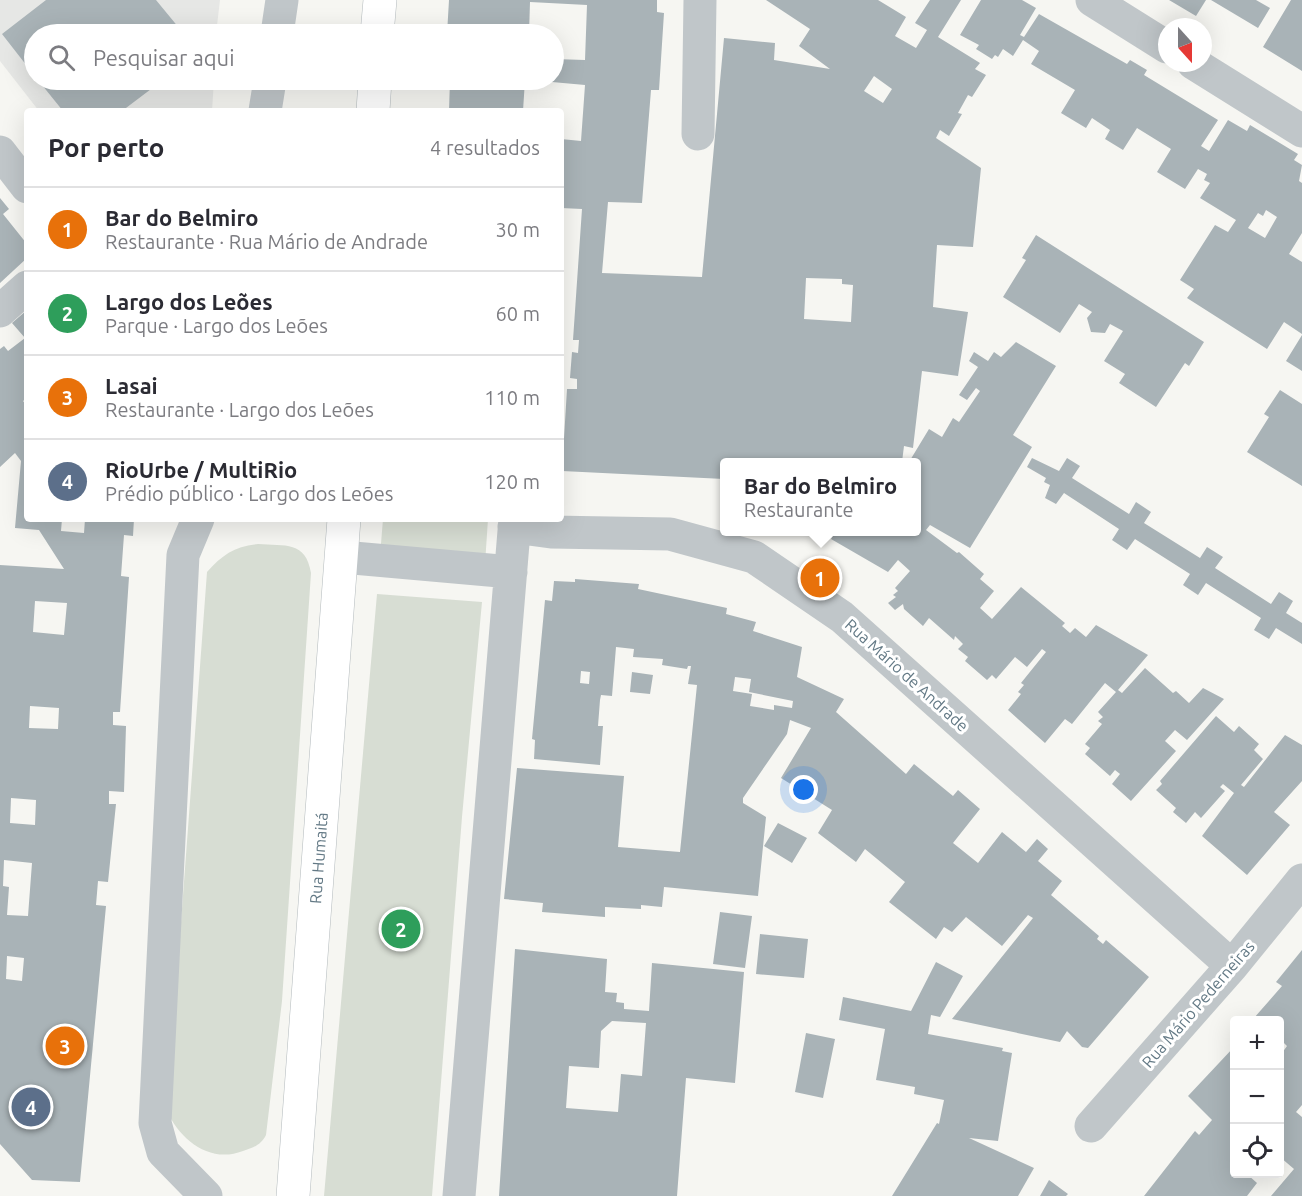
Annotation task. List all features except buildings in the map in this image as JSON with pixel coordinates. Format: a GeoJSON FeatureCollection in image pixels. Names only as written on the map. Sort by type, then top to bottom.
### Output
{"type":"FeatureCollection","features":[{"type":"Feature","properties":{"kind":"main road"},"geometry":{"type":"LineString","coordinates":[[378,24],[380,0]]}},
{"type":"Feature","properties":{"kind":"main road"},"geometry":{"type":"LineString","coordinates":[[373,108],[374,90]]}},
{"type":"Feature","properties":{"kind":"main road","name":"Rua Humaitá"},"geometry":{"type":"LineString","coordinates":[[293,1196],[344,522]]}},
{"type":"Feature","properties":{"kind":"street"},"geometry":{"type":"LineString","coordinates":[[278,24],[282,0]]}},
{"type":"Feature","properties":{"kind":"street"},"geometry":{"type":"LineString","coordinates":[[698,134],[700,0]]}},
{"type":"Feature","properties":{"kind":"street"},"geometry":{"type":"LineString","coordinates":[[1092,0],[1158,41]]}},
{"type":"Feature","properties":{"kind":"street"},"geometry":{"type":"LineString","coordinates":[[1207,72],[1302,131]]}},
{"type":"Feature","properties":{"kind":"street"},"geometry":{"type":"LineString","coordinates":[[265,108],[268,90]]}},
{"type":"Feature","properties":{"kind":"street"},"geometry":{"type":"LineString","coordinates":[[0,152],[24,184]]}},
{"type":"Feature","properties":{"kind":"street"},"geometry":{"type":"LineString","coordinates":[[0,311],[24,290]]}},
{"type":"Feature","properties":{"kind":"street"},"geometry":{"type":"LineString","coordinates":[[197,522],[183,555],[155,1124],[163,1152],[206,1196]]}},
{"type":"Feature","properties":{"kind":"street"},"geometry":{"type":"LineString","coordinates":[[459,1196],[515,523]]}},
{"type":"Feature","properties":{"kind":"street","name":"Rua Mário de Andrade"},"geometry":{"type":"LineString","coordinates":[[515,523],[551,532],[670,534],[754,557],[842,617],[1232,966]]}},
{"type":"Feature","properties":{"kind":"street"},"geometry":{"type":"LineString","coordinates":[[342,556],[512,572]]}},
{"type":"Feature","properties":{"kind":"street","name":"Rua Mário Pederneiras"},"geometry":{"type":"LineString","coordinates":[[1091,1126],[1232,966],[1302,880]]}},
{"type":"Feature","properties":{"kind":"shaded area"},"geometry":{"type":"Polygon","coordinates":[[[0,0],[220,0],[217,24],[24,24],[24,90],[213,90],[212,108],[37,108],[0,61],[0,0]]]}},
{"type":"Feature","properties":{"kind":"shaded area"},"geometry":{"type":"Polygon","coordinates":[[[383,522],[488,522],[485,564],[380,556],[383,522]]]}},
{"type":"Feature","properties":{"kind":"shaded area"},"geometry":{"type":"Polygon","coordinates":[[[258,544],[293,547],[299,550],[304,555],[311,573],[282,1001],[266,1135],[259,1144],[250,1149],[231,1154],[219,1154],[208,1152],[188,1140],[167,1111],[207,572],[230,552],[258,544]]]}},
{"type":"Feature","properties":{"kind":"shaded area"},"geometry":{"type":"Polygon","coordinates":[[[377,594],[482,602],[462,817],[432,1196],[324,1196],[377,594]]]}},
{"type":"Feature","properties":{"kind":"place","name":"Bar do Belmiro"},"geometry":{"type":"Point","coordinates":[820,578]}},
{"type":"Feature","properties":{"kind":"place","name":"Largo dos Leões"},"geometry":{"type":"Point","coordinates":[401,929]}},
{"type":"Feature","properties":{"kind":"place","name":"Lasai"},"geometry":{"type":"Point","coordinates":[65,1046]}},
{"type":"Feature","properties":{"kind":"place","name":"RioUrbe / MultiRio"},"geometry":{"type":"Point","coordinates":[31,1107]}}]}
